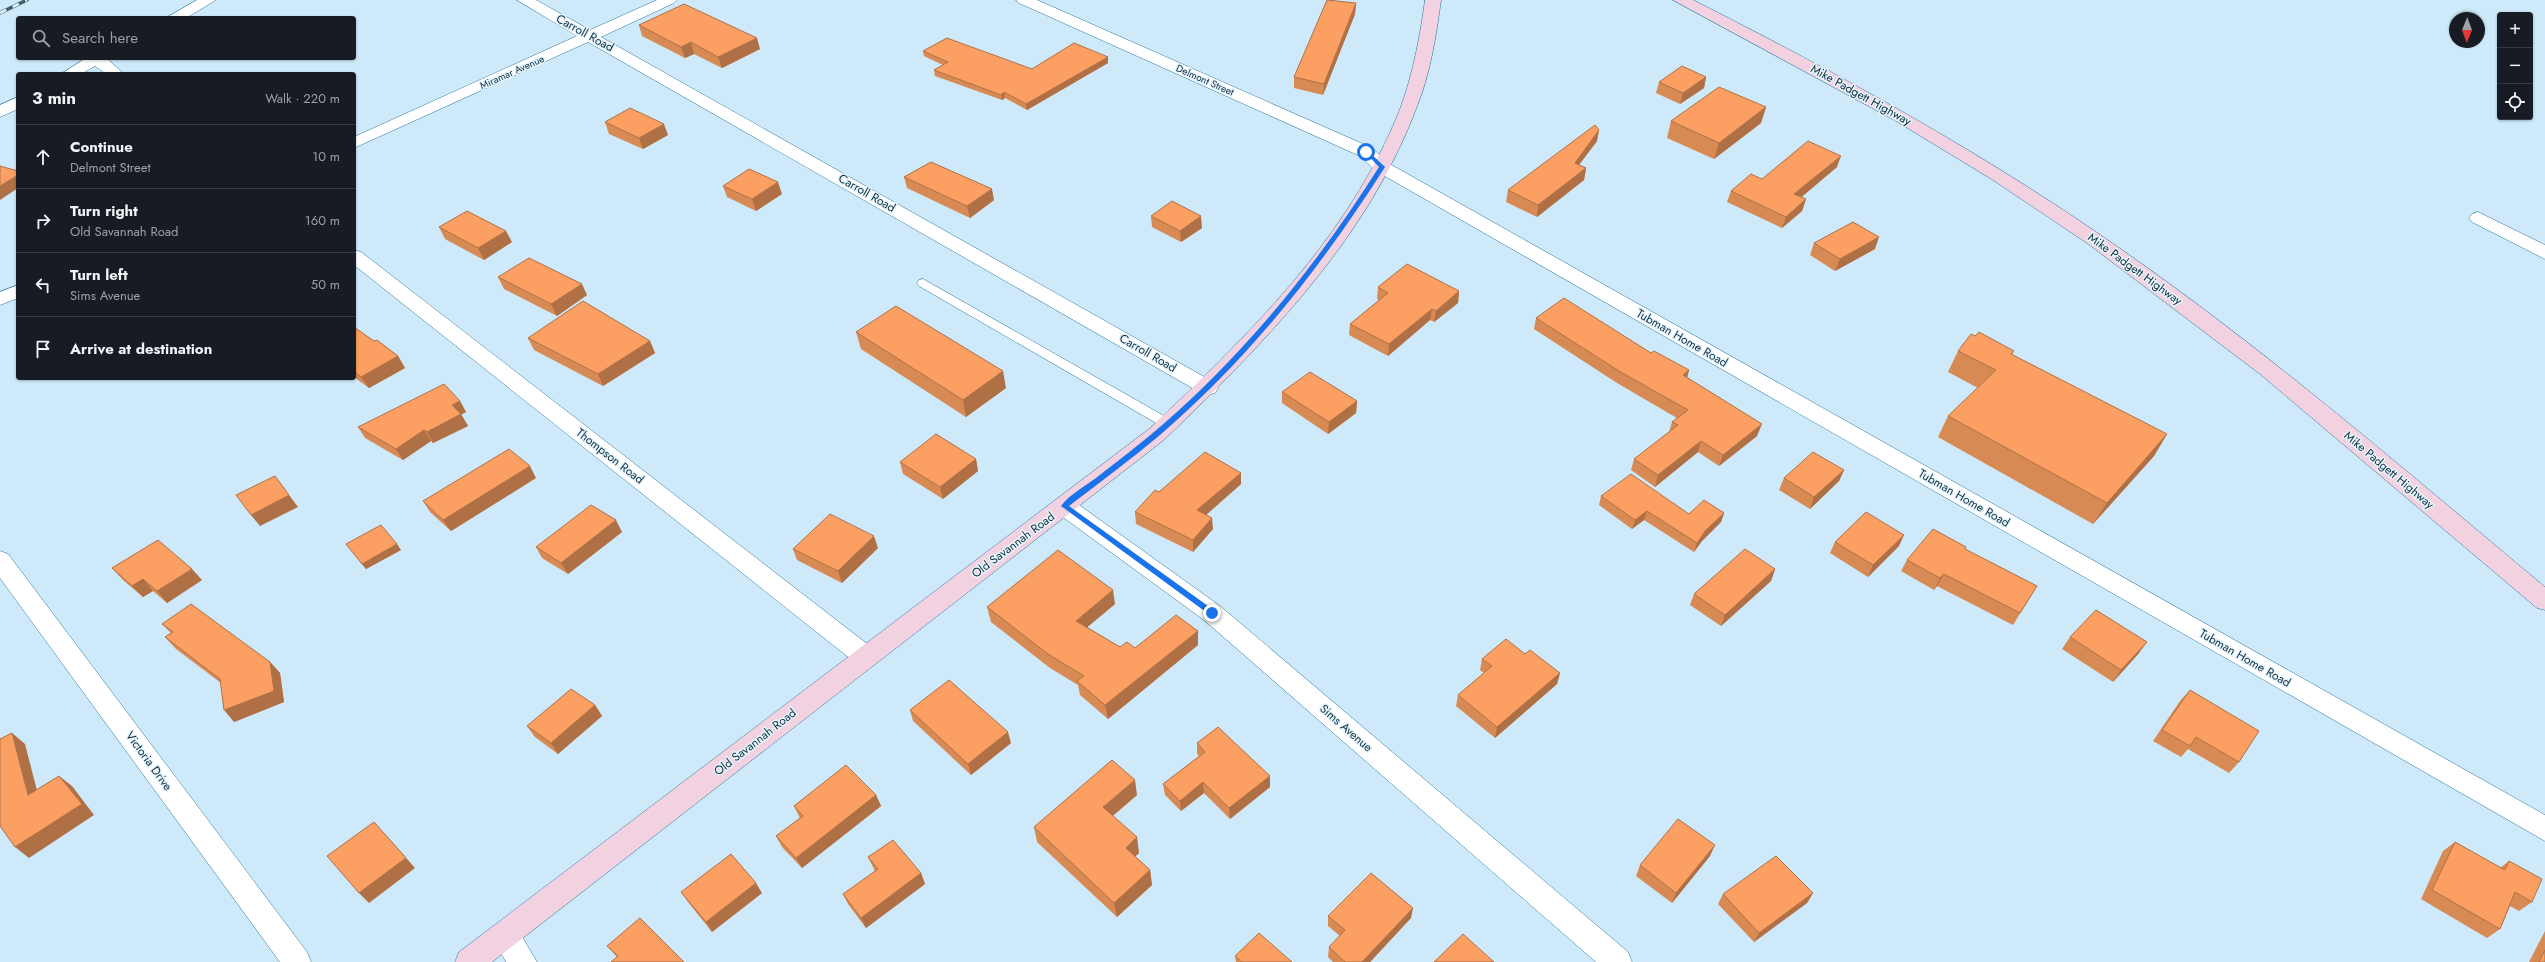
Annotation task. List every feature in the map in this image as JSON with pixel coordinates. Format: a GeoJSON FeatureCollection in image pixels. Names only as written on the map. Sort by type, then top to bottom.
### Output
{"type":"FeatureCollection","features":[{"type":"Feature","properties":{"kind":"main road","name":"Old Savannah Road"},"geometry":{"type":"LineString","coordinates":[[469,962],[1064,506],[1168,424],[1208,388],[1308,276],[1345,225],[1382,167],[1408,110],[1419,76],[1428,38],[1433,0]]}},
{"type":"Feature","properties":{"kind":"main road","name":"Mike Padgett Highway"},"geometry":{"type":"LineString","coordinates":[[1681,0],[1901,116],[1997,175],[2094,240],[2188,307],[2297,394],[2545,601]]}},
{"type":"Feature","properties":{"kind":"street"},"geometry":{"type":"LineString","coordinates":[[178,16],[208,0]]}},
{"type":"Feature","properties":{"kind":"street","name":"Carroll Road"},"geometry":{"type":"LineString","coordinates":[[525,0],[592,36],[1208,388]]}},
{"type":"Feature","properties":{"kind":"street","name":"Miramar Avenue"},"geometry":{"type":"LineString","coordinates":[[356,143],[669,0]]}},
{"type":"Feature","properties":{"kind":"street","name":"Delmont Street"},"geometry":{"type":"LineString","coordinates":[[1024,0],[1366,152],[1382,167]]}},
{"type":"Feature","properties":{"kind":"street"},"geometry":{"type":"LineString","coordinates":[[72,72],[94,60]]}},
{"type":"Feature","properties":{"kind":"street"},"geometry":{"type":"LineString","coordinates":[[99,60],[114,72]]}},
{"type":"Feature","properties":{"kind":"street"},"geometry":{"type":"LineString","coordinates":[[0,112],[16,103]]}},
{"type":"Feature","properties":{"kind":"street","name":"Tubman Home Road"},"geometry":{"type":"LineString","coordinates":[[1382,167],[2545,829]]}},
{"type":"Feature","properties":{"kind":"street"},"geometry":{"type":"LineString","coordinates":[[2478,218],[2545,254]]}},
{"type":"Feature","properties":{"kind":"street","name":"Thompson Road"},"geometry":{"type":"LineString","coordinates":[[356,258],[866,657]]}},
{"type":"Feature","properties":{"kind":"street"},"geometry":{"type":"LineString","coordinates":[[0,299],[16,292]]}},
{"type":"Feature","properties":{"kind":"street","name":"Sims Avenue"},"geometry":{"type":"LineString","coordinates":[[1064,506],[1212,613],[1618,962]]}},
{"type":"Feature","properties":{"kind":"street","name":"Victoria Drive"},"geometry":{"type":"LineString","coordinates":[[0,560],[298,962]]}},
{"type":"Feature","properties":{"kind":"street"},"geometry":{"type":"LineString","coordinates":[[505,935],[523,962]]}},
{"type":"Feature","properties":{"kind":"lane"},"geometry":{"type":"LineString","coordinates":[[923,283],[1168,424]]}},
{"type":"Feature","properties":{"kind":"building"},"geometry":{"type":"Polygon","coordinates":[[[1327,0],[1356,3],[1324,84],[1294,77],[1327,0]]]}},
{"type":"Feature","properties":{"kind":"building"},"geometry":{"type":"Polygon","coordinates":[[[684,4],[757,38],[718,57],[691,42],[681,47],[639,25],[684,4]]]}},
{"type":"Feature","properties":{"kind":"building"},"geometry":{"type":"Polygon","coordinates":[[[947,38],[1032,69],[1074,43],[1108,57],[1026,104],[1004,92],[1001,95],[934,70],[948,62],[923,51],[947,38]]]}},
{"type":"Feature","properties":{"kind":"building"},"geometry":{"type":"Polygon","coordinates":[[[1682,66],[1706,77],[1683,93],[1659,82],[1682,66]]]}},
{"type":"Feature","properties":{"kind":"building"},"geometry":{"type":"Polygon","coordinates":[[[1719,87],[1766,107],[1719,143],[1671,121],[1719,87]]]}},
{"type":"Feature","properties":{"kind":"building"},"geometry":{"type":"Polygon","coordinates":[[[630,108],[664,124],[639,138],[605,122],[630,108]]]}},
{"type":"Feature","properties":{"kind":"building"},"geometry":{"type":"Polygon","coordinates":[[[1595,125],[1599,130],[1575,163],[1586,168],[1538,205],[1508,190],[1595,125]]]}},
{"type":"Feature","properties":{"kind":"building"},"geometry":{"type":"Polygon","coordinates":[[[1808,141],[1841,156],[1794,194],[1806,199],[1786,217],[1731,191],[1751,174],[1762,179],[1808,141]]]}},
{"type":"Feature","properties":{"kind":"building"},"geometry":{"type":"Polygon","coordinates":[[[931,162],[992,189],[967,206],[904,177],[931,162]]]}},
{"type":"Feature","properties":{"kind":"building"},"geometry":{"type":"Polygon","coordinates":[[[0,166],[16,170],[16,176],[0,186],[0,166]]]}},
{"type":"Feature","properties":{"kind":"building"},"geometry":{"type":"Polygon","coordinates":[[[749,169],[778,182],[752,199],[723,186],[749,169]]]}},
{"type":"Feature","properties":{"kind":"building"},"geometry":{"type":"Polygon","coordinates":[[[1172,201],[1201,216],[1180,231],[1151,216],[1172,201]]]}},
{"type":"Feature","properties":{"kind":"building"},"geometry":{"type":"Polygon","coordinates":[[[467,211],[506,231],[478,248],[439,227],[467,211]]]}},
{"type":"Feature","properties":{"kind":"building"},"geometry":{"type":"Polygon","coordinates":[[[1853,222],[1879,237],[1840,259],[1814,243],[1853,222]]]}},
{"type":"Feature","properties":{"kind":"building"},"geometry":{"type":"Polygon","coordinates":[[[529,258],[582,284],[551,304],[498,277],[529,258]]]}},
{"type":"Feature","properties":{"kind":"building"},"geometry":{"type":"Polygon","coordinates":[[[1407,264],[1459,291],[1436,311],[1432,309],[1389,344],[1350,324],[1388,293],[1378,287],[1407,264]]]}},
{"type":"Feature","properties":{"kind":"building"},"geometry":{"type":"Polygon","coordinates":[[[1564,298],[1651,353],[1654,351],[1689,370],[1683,375],[1762,424],[1723,455],[1701,441],[1658,475],[1634,459],[1678,425],[1672,422],[1688,410],[1619,371],[1536,318],[1564,298]]]}},
{"type":"Feature","properties":{"kind":"building"},"geometry":{"type":"Polygon","coordinates":[[[583,301],[650,341],[598,374],[528,338],[583,301]]]}},
{"type":"Feature","properties":{"kind":"building"},"geometry":{"type":"Polygon","coordinates":[[[896,306],[1003,371],[963,400],[856,332],[896,306]]]}},
{"type":"Feature","properties":{"kind":"building"},"geometry":{"type":"Polygon","coordinates":[[[356,328],[374,341],[377,340],[398,356],[361,377],[356,373],[356,328]]]}},
{"type":"Feature","properties":{"kind":"building"},"geometry":{"type":"Polygon","coordinates":[[[1979,332],[2014,351],[2011,354],[2167,434],[2107,503],[1948,416],[1996,370],[1958,351],[1971,334],[1975,336],[1979,332]]]}},
{"type":"Feature","properties":{"kind":"building"},"geometry":{"type":"Polygon","coordinates":[[[1310,372],[1357,401],[1329,422],[1282,392],[1310,372]]]}},
{"type":"Feature","properties":{"kind":"building"},"geometry":{"type":"Polygon","coordinates":[[[444,384],[460,401],[452,405],[461,414],[427,432],[424,430],[396,449],[358,427],[444,384]]]}},
{"type":"Feature","properties":{"kind":"building"},"geometry":{"type":"Polygon","coordinates":[[[936,434],[976,459],[940,487],[900,462],[936,434]]]}},
{"type":"Feature","properties":{"kind":"building"},"geometry":{"type":"Polygon","coordinates":[[[509,449],[530,466],[443,520],[423,501],[509,449]]]}},
{"type":"Feature","properties":{"kind":"building"},"geometry":{"type":"Polygon","coordinates":[[[1205,452],[1241,473],[1197,510],[1212,518],[1193,540],[1135,512],[1155,490],[1159,492],[1205,452]]]}},
{"type":"Feature","properties":{"kind":"building"},"geometry":{"type":"Polygon","coordinates":[[[1813,452],[1844,470],[1814,497],[1784,478],[1813,452]]]}},
{"type":"Feature","properties":{"kind":"building"},"geometry":{"type":"Polygon","coordinates":[[[1631,474],[1689,514],[1704,500],[1724,513],[1705,531],[1697,543],[1647,511],[1635,520],[1601,496],[1631,474]]]}},
{"type":"Feature","properties":{"kind":"building"},"geometry":{"type":"Polygon","coordinates":[[[275,476],[289,495],[251,515],[236,495],[275,476]]]}},
{"type":"Feature","properties":{"kind":"building"},"geometry":{"type":"Polygon","coordinates":[[[591,505],[616,520],[561,563],[536,547],[591,505]]]}},
{"type":"Feature","properties":{"kind":"building"},"geometry":{"type":"Polygon","coordinates":[[[1866,512],[1904,535],[1873,565],[1835,542],[1866,512]]]}},
{"type":"Feature","properties":{"kind":"building"},"geometry":{"type":"Polygon","coordinates":[[[830,514],[874,536],[838,571],[793,549],[830,514]]]}},
{"type":"Feature","properties":{"kind":"building"},"geometry":{"type":"Polygon","coordinates":[[[381,525],[397,544],[362,564],[346,544],[381,525]]]}},
{"type":"Feature","properties":{"kind":"building"},"geometry":{"type":"Polygon","coordinates":[[[1933,529],[1966,547],[1965,549],[2037,586],[2020,613],[1944,574],[1940,578],[1907,560],[1933,529]]]}},
{"type":"Feature","properties":{"kind":"building"},"geometry":{"type":"Polygon","coordinates":[[[158,540],[192,569],[157,591],[143,579],[132,586],[112,568],[158,540]]]}},
{"type":"Feature","properties":{"kind":"building"},"geometry":{"type":"Polygon","coordinates":[[[1745,549],[1775,569],[1725,615],[1694,594],[1745,549]]]}},
{"type":"Feature","properties":{"kind":"building"},"geometry":{"type":"Polygon","coordinates":[[[1058,550],[1113,590],[1076,621],[1120,647],[1127,642],[1135,648],[1176,615],[1198,631],[1105,705],[1077,681],[1084,676],[1048,654],[987,607],[1058,550]]]}},
{"type":"Feature","properties":{"kind":"building"},"geometry":{"type":"Polygon","coordinates":[[[191,604],[270,662],[274,691],[224,710],[220,679],[165,637],[173,632],[162,624],[191,604]]]}},
{"type":"Feature","properties":{"kind":"building"},"geometry":{"type":"Polygon","coordinates":[[[2096,610],[2147,642],[2121,670],[2070,637],[2096,610]]]}},
{"type":"Feature","properties":{"kind":"building"},"geometry":{"type":"Polygon","coordinates":[[[1506,639],[1525,654],[1530,650],[1560,673],[1497,727],[1458,695],[1492,666],[1482,659],[1506,639]]]}},
{"type":"Feature","properties":{"kind":"building"},"geometry":{"type":"Polygon","coordinates":[[[949,680],[1008,732],[968,764],[910,710],[949,680]]]}},
{"type":"Feature","properties":{"kind":"building"},"geometry":{"type":"Polygon","coordinates":[[[571,689],[595,705],[551,743],[527,726],[571,689]]]}},
{"type":"Feature","properties":{"kind":"building"},"geometry":{"type":"Polygon","coordinates":[[[2190,690],[2259,731],[2239,762],[2196,737],[2190,746],[2162,730],[2190,690]]]}},
{"type":"Feature","properties":{"kind":"building"},"geometry":{"type":"Polygon","coordinates":[[[1218,727],[1270,776],[1229,808],[1203,782],[1180,801],[1163,784],[1205,752],[1197,743],[1218,727]]]}},
{"type":"Feature","properties":{"kind":"building"},"geometry":{"type":"Polygon","coordinates":[[[12,733],[28,795],[59,776],[82,804],[15,847],[0,826],[0,739],[12,733]]]}},
{"type":"Feature","properties":{"kind":"building"},"geometry":{"type":"Polygon","coordinates":[[[1112,760],[1135,780],[1103,807],[1137,837],[1126,848],[1150,870],[1114,903],[1034,827],[1112,760]]]}},
{"type":"Feature","properties":{"kind":"building"},"geometry":{"type":"Polygon","coordinates":[[[846,765],[876,795],[796,858],[776,836],[803,816],[794,806],[846,765]]]}},
{"type":"Feature","properties":{"kind":"building"},"geometry":{"type":"Polygon","coordinates":[[[1678,819],[1715,845],[1676,893],[1640,865],[1678,819]]]}},
{"type":"Feature","properties":{"kind":"building"},"geometry":{"type":"Polygon","coordinates":[[[374,822],[406,858],[359,893],[327,856],[374,822]]]}},
{"type":"Feature","properties":{"kind":"building"},"geometry":{"type":"Polygon","coordinates":[[[893,840],[921,873],[861,918],[843,894],[878,869],[868,857],[893,840]]]}},
{"type":"Feature","properties":{"kind":"building"},"geometry":{"type":"Polygon","coordinates":[[[2455,842],[2505,870],[2509,861],[2542,879],[2532,902],[2515,892],[2500,929],[2432,890],[2455,842]]]}},
{"type":"Feature","properties":{"kind":"building"},"geometry":{"type":"Polygon","coordinates":[[[731,854],[756,883],[706,922],[681,892],[731,854]]]}},
{"type":"Feature","properties":{"kind":"building"},"geometry":{"type":"Polygon","coordinates":[[[1776,856],[1813,893],[1759,933],[1723,894],[1776,856]]]}},
{"type":"Feature","properties":{"kind":"building"},"geometry":{"type":"Polygon","coordinates":[[[1371,873],[1413,908],[1362,962],[1345,962],[1329,947],[1345,930],[1328,916],[1371,873]]]}},
{"type":"Feature","properties":{"kind":"building"},"geometry":{"type":"Polygon","coordinates":[[[640,918],[684,962],[611,962],[618,956],[607,946],[640,918]]]}},
{"type":"Feature","properties":{"kind":"building"},"geometry":{"type":"Polygon","coordinates":[[[1259,933],[1292,962],[1242,962],[1235,956],[1259,933]]]}},
{"type":"Feature","properties":{"kind":"building"},"geometry":{"type":"Polygon","coordinates":[[[1463,934],[1494,962],[1434,962],[1463,934]]]}},
{"type":"Feature","properties":{"kind":"building"},"geometry":{"type":"Polygon","coordinates":[[[2545,950],[2545,962],[2539,962],[2545,950]]]}},
{"type":"Feature","properties":{"kind":"railway"},"geometry":{"type":"LineString","coordinates":[[0,13],[27,0]]}},
{"type":"Feature","properties":{"kind":"route"},"geometry":{"type":"LineString","coordinates":[[1212,613],[1064,506],[1157,434],[1208,388],[1274,316],[1308,276],[1345,225],[1382,167],[1366,152]]}}]}
